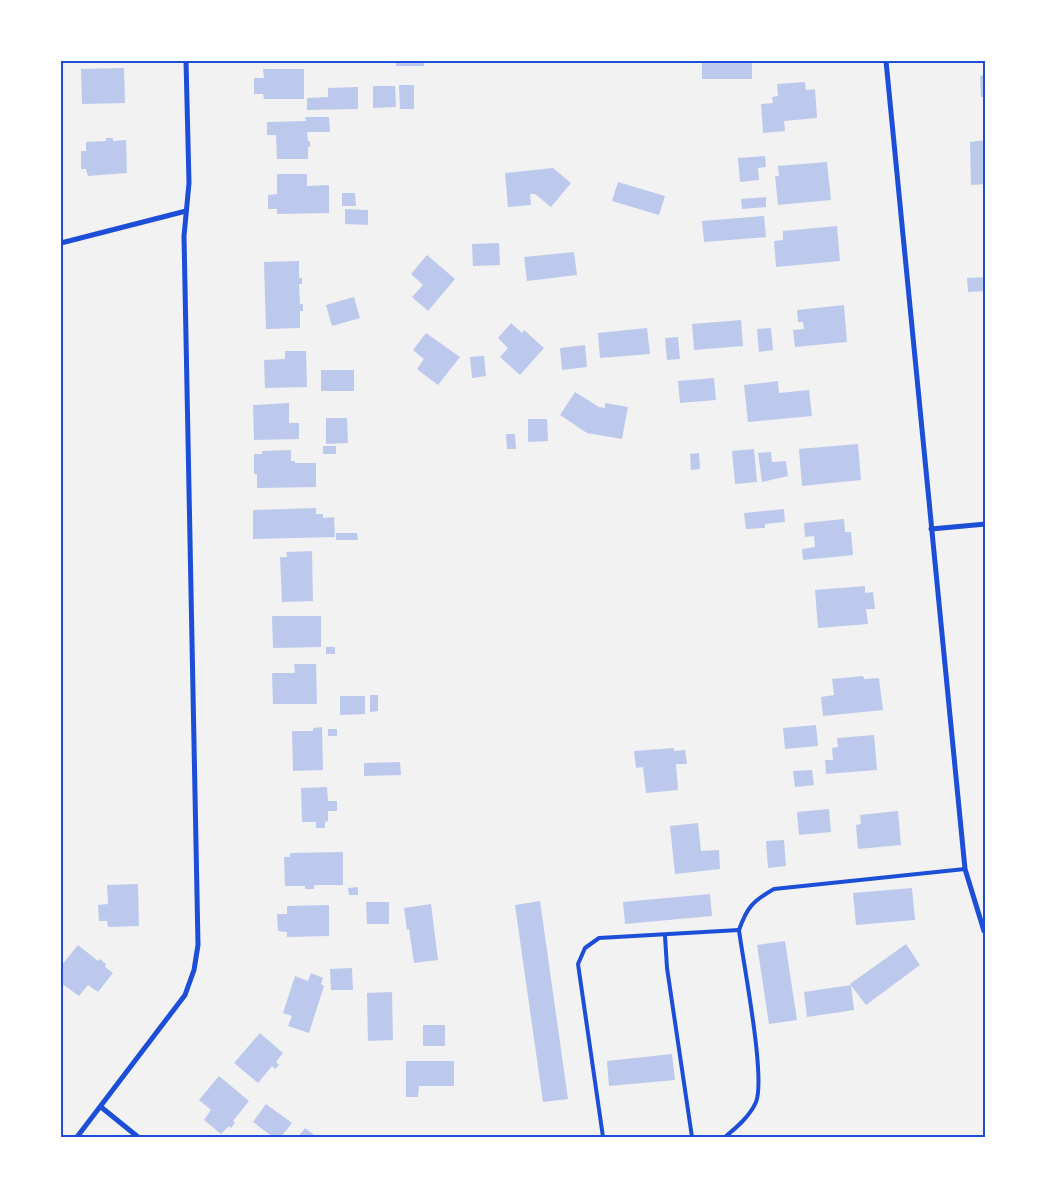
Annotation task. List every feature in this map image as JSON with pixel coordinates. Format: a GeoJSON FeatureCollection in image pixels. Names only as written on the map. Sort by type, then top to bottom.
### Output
{"type":"FeatureCollection","features":[{"type":"Feature","properties":{"kind":"street"},"geometry":{"type":"LineString","coordinates":[[78,1137],[185,995],[194,970],[198,945],[184,236],[189,183],[186,61]]}},
{"type":"Feature","properties":{"kind":"street"},"geometry":{"type":"LineString","coordinates":[[886,61],[965,869],[984,931]]}},
{"type":"Feature","properties":{"kind":"street"},"geometry":{"type":"LineString","coordinates":[[61,244],[186,211]]}},
{"type":"Feature","properties":{"kind":"street"},"geometry":{"type":"LineString","coordinates":[[931,529],[986,524]]}},
{"type":"Feature","properties":{"kind":"street"},"geometry":{"type":"LineString","coordinates":[[101,1107],[138,1137]]}},
{"type":"Feature","properties":{"kind":"lane"},"geometry":{"type":"LineString","coordinates":[[725,1137],[741,1124],[756,1102],[759,1076],[739,930],[745,911],[758,898],[774,889],[965,869]]}},
{"type":"Feature","properties":{"kind":"lane"},"geometry":{"type":"LineString","coordinates":[[603,1137],[578,964],[584,948],[599,938],[665,936],[739,930]]}},
{"type":"Feature","properties":{"kind":"lane"},"geometry":{"type":"LineString","coordinates":[[665,936],[667,968],[692,1137]]}},
{"type":"Feature","properties":{"kind":"building"},"geometry":{"type":"Polygon","coordinates":[[[396,61],[424,61],[424,66],[396,66],[396,61]]]}},
{"type":"Feature","properties":{"kind":"building"},"geometry":{"type":"Polygon","coordinates":[[[702,61],[752,61],[752,79],[702,79],[702,61]]]}},
{"type":"Feature","properties":{"kind":"building"},"geometry":{"type":"Polygon","coordinates":[[[124,68],[125,103],[82,104],[81,69],[124,68]]]}},
{"type":"Feature","properties":{"kind":"building"},"geometry":{"type":"Polygon","coordinates":[[[263,69],[304,69],[304,99],[264,99],[263,94],[254,94],[254,78],[264,78],[263,69]]]}},
{"type":"Feature","properties":{"kind":"building"},"geometry":{"type":"Polygon","coordinates":[[[983,70],[986,70],[986,97],[981,97],[980,76],[984,75],[983,70]]]}},
{"type":"Feature","properties":{"kind":"building"},"geometry":{"type":"Polygon","coordinates":[[[805,82],[806,90],[815,89],[817,118],[784,121],[785,131],[763,133],[761,104],[773,103],[772,97],[778,96],[777,84],[805,82]]]}},
{"type":"Feature","properties":{"kind":"building"},"geometry":{"type":"Polygon","coordinates":[[[399,85],[414,85],[414,109],[400,109],[399,85]]]}},
{"type":"Feature","properties":{"kind":"building"},"geometry":{"type":"Polygon","coordinates":[[[373,86],[395,86],[396,107],[373,108],[373,86]]]}},
{"type":"Feature","properties":{"kind":"building"},"geometry":{"type":"Polygon","coordinates":[[[358,87],[358,109],[307,110],[307,98],[328,97],[328,88],[358,87]]]}},
{"type":"Feature","properties":{"kind":"building"},"geometry":{"type":"Polygon","coordinates":[[[305,117],[329,117],[330,132],[307,132],[308,141],[310,141],[308,159],[277,159],[276,135],[267,135],[267,122],[306,121],[305,117]]]}},
{"type":"Feature","properties":{"kind":"building"},"geometry":{"type":"Polygon","coordinates":[[[106,138],[113,138],[113,141],[126,140],[127,173],[88,176],[86,169],[81,169],[81,151],[86,151],[86,142],[106,141],[106,138]]]}},
{"type":"Feature","properties":{"kind":"building"},"geometry":{"type":"Polygon","coordinates":[[[986,140],[986,184],[971,185],[970,142],[986,140]]]}},
{"type":"Feature","properties":{"kind":"building"},"geometry":{"type":"Polygon","coordinates":[[[765,156],[766,167],[758,168],[759,180],[740,182],[738,158],[765,156]]]}},
{"type":"Feature","properties":{"kind":"building"},"geometry":{"type":"Polygon","coordinates":[[[827,162],[831,200],[778,205],[775,176],[779,176],[778,166],[827,162]]]}},
{"type":"Feature","properties":{"kind":"building"},"geometry":{"type":"Polygon","coordinates":[[[553,168],[571,183],[551,207],[535,194],[530,194],[531,205],[508,207],[505,173],[553,168]]]}},
{"type":"Feature","properties":{"kind":"building"},"geometry":{"type":"Polygon","coordinates":[[[277,174],[307,174],[307,186],[329,185],[329,213],[277,214],[277,209],[268,209],[268,195],[277,194],[277,174]]]}},
{"type":"Feature","properties":{"kind":"building"},"geometry":{"type":"Polygon","coordinates":[[[618,182],[665,196],[659,215],[612,201],[618,182]]]}},
{"type":"Feature","properties":{"kind":"building"},"geometry":{"type":"Polygon","coordinates":[[[342,193],[355,193],[356,206],[342,206],[342,193]]]}},
{"type":"Feature","properties":{"kind":"building"},"geometry":{"type":"Polygon","coordinates":[[[766,197],[766,207],[742,209],[741,199],[766,197]]]}},
{"type":"Feature","properties":{"kind":"building"},"geometry":{"type":"Polygon","coordinates":[[[345,209],[368,210],[368,225],[345,224],[345,209]]]}},
{"type":"Feature","properties":{"kind":"building"},"geometry":{"type":"Polygon","coordinates":[[[764,216],[766,237],[704,242],[702,221],[764,216]]]}},
{"type":"Feature","properties":{"kind":"building"},"geometry":{"type":"Polygon","coordinates":[[[837,226],[840,261],[776,267],[774,241],[783,240],[783,231],[837,226]]]}},
{"type":"Feature","properties":{"kind":"building"},"geometry":{"type":"Polygon","coordinates":[[[499,243],[500,265],[473,266],[472,244],[499,243]]]}},
{"type":"Feature","properties":{"kind":"building"},"geometry":{"type":"Polygon","coordinates":[[[574,252],[577,275],[527,281],[524,257],[574,252]]]}},
{"type":"Feature","properties":{"kind":"building"},"geometry":{"type":"Polygon","coordinates":[[[427,255],[455,279],[428,311],[412,297],[423,285],[411,274],[427,255]]]}},
{"type":"Feature","properties":{"kind":"building"},"geometry":{"type":"Polygon","coordinates":[[[299,261],[299,278],[302,278],[302,284],[299,284],[300,304],[303,304],[303,311],[300,311],[300,328],[266,329],[264,262],[299,261]]]}},
{"type":"Feature","properties":{"kind":"building"},"geometry":{"type":"Polygon","coordinates":[[[986,277],[986,291],[968,292],[967,278],[986,277]]]}},
{"type":"Feature","properties":{"kind":"building"},"geometry":{"type":"Polygon","coordinates":[[[354,297],[360,318],[332,326],[326,305],[354,297]]]}},
{"type":"Feature","properties":{"kind":"building"},"geometry":{"type":"Polygon","coordinates":[[[844,305],[847,342],[795,347],[793,330],[804,329],[803,322],[798,322],[797,310],[844,305]]]}},
{"type":"Feature","properties":{"kind":"building"},"geometry":{"type":"Polygon","coordinates":[[[741,320],[743,346],[694,350],[692,324],[741,320]]]}},
{"type":"Feature","properties":{"kind":"building"},"geometry":{"type":"Polygon","coordinates":[[[511,323],[522,333],[524,330],[544,348],[520,375],[500,357],[508,348],[498,338],[511,323]]]}},
{"type":"Feature","properties":{"kind":"building"},"geometry":{"type":"Polygon","coordinates":[[[647,328],[650,354],[600,358],[598,333],[647,328]]]}},
{"type":"Feature","properties":{"kind":"building"},"geometry":{"type":"Polygon","coordinates":[[[771,328],[773,350],[759,352],[757,329],[771,328]]]}},
{"type":"Feature","properties":{"kind":"building"},"geometry":{"type":"Polygon","coordinates":[[[426,333],[460,357],[438,385],[417,369],[424,359],[413,350],[426,333]]]}},
{"type":"Feature","properties":{"kind":"building"},"geometry":{"type":"Polygon","coordinates":[[[678,337],[680,359],[667,360],[665,338],[678,337]]]}},
{"type":"Feature","properties":{"kind":"building"},"geometry":{"type":"Polygon","coordinates":[[[585,345],[587,367],[562,370],[560,348],[585,345]]]}},
{"type":"Feature","properties":{"kind":"building"},"geometry":{"type":"Polygon","coordinates":[[[285,351],[306,351],[307,387],[265,388],[264,360],[285,359],[285,351]]]}},
{"type":"Feature","properties":{"kind":"building"},"geometry":{"type":"Polygon","coordinates":[[[484,356],[486,376],[472,378],[470,357],[484,356]]]}},
{"type":"Feature","properties":{"kind":"building"},"geometry":{"type":"Polygon","coordinates":[[[321,370],[354,370],[354,391],[321,391],[321,370]]]}},
{"type":"Feature","properties":{"kind":"building"},"geometry":{"type":"Polygon","coordinates":[[[714,378],[716,400],[680,403],[678,381],[714,378]]]}},
{"type":"Feature","properties":{"kind":"building"},"geometry":{"type":"Polygon","coordinates":[[[778,381],[779,393],[809,390],[812,416],[748,422],[744,385],[778,381]]]}},
{"type":"Feature","properties":{"kind":"building"},"geometry":{"type":"Polygon","coordinates":[[[575,392],[599,407],[605,408],[605,403],[628,407],[622,439],[587,433],[560,415],[575,392]]]}},
{"type":"Feature","properties":{"kind":"building"},"geometry":{"type":"Polygon","coordinates":[[[289,403],[289,423],[299,423],[299,439],[254,440],[253,405],[289,403]]]}},
{"type":"Feature","properties":{"kind":"building"},"geometry":{"type":"Polygon","coordinates":[[[326,418],[347,418],[348,443],[326,444],[326,418]]]}},
{"type":"Feature","properties":{"kind":"building"},"geometry":{"type":"Polygon","coordinates":[[[528,419],[547,419],[548,441],[528,442],[528,419]]]}},
{"type":"Feature","properties":{"kind":"building"},"geometry":{"type":"Polygon","coordinates":[[[506,434],[515,434],[516,449],[507,449],[506,434]]]}},
{"type":"Feature","properties":{"kind":"building"},"geometry":{"type":"Polygon","coordinates":[[[858,444],[861,480],[802,486],[799,449],[858,444]]]}},
{"type":"Feature","properties":{"kind":"building"},"geometry":{"type":"Polygon","coordinates":[[[323,446],[336,446],[336,454],[323,454],[323,446]]]}},
{"type":"Feature","properties":{"kind":"building"},"geometry":{"type":"Polygon","coordinates":[[[754,449],[757,482],[735,484],[732,451],[754,449]]]}},
{"type":"Feature","properties":{"kind":"building"},"geometry":{"type":"Polygon","coordinates":[[[291,450],[291,461],[295,461],[295,463],[316,463],[316,487],[257,488],[257,474],[254,474],[254,454],[262,454],[262,451],[291,450]]]}},
{"type":"Feature","properties":{"kind":"building"},"geometry":{"type":"Polygon","coordinates":[[[771,452],[772,462],[786,461],[788,476],[762,482],[758,453],[771,452]]]}},
{"type":"Feature","properties":{"kind":"building"},"geometry":{"type":"Polygon","coordinates":[[[699,453],[700,469],[691,470],[690,454],[699,453]]]}},
{"type":"Feature","properties":{"kind":"building"},"geometry":{"type":"Polygon","coordinates":[[[316,508],[316,514],[323,514],[323,518],[334,517],[335,537],[253,539],[253,510],[316,508]]]}},
{"type":"Feature","properties":{"kind":"building"},"geometry":{"type":"Polygon","coordinates":[[[784,509],[785,522],[765,524],[765,528],[746,529],[744,513],[784,509]]]}},
{"type":"Feature","properties":{"kind":"building"},"geometry":{"type":"Polygon","coordinates":[[[844,519],[845,532],[851,532],[853,555],[803,560],[802,549],[815,547],[814,536],[805,537],[804,523],[844,519]]]}},
{"type":"Feature","properties":{"kind":"building"},"geometry":{"type":"Polygon","coordinates":[[[336,533],[357,533],[358,540],[336,540],[336,533]]]}},
{"type":"Feature","properties":{"kind":"building"},"geometry":{"type":"Polygon","coordinates":[[[312,551],[313,601],[282,602],[280,557],[287,557],[286,552],[312,551]]]}},
{"type":"Feature","properties":{"kind":"building"},"geometry":{"type":"Polygon","coordinates":[[[865,586],[865,593],[873,592],[875,609],[866,609],[868,624],[818,628],[815,590],[865,586]]]}},
{"type":"Feature","properties":{"kind":"building"},"geometry":{"type":"Polygon","coordinates":[[[272,616],[321,616],[321,647],[273,648],[272,616]]]}},
{"type":"Feature","properties":{"kind":"building"},"geometry":{"type":"Polygon","coordinates":[[[326,647],[335,647],[335,654],[326,654],[326,647]]]}},
{"type":"Feature","properties":{"kind":"building"},"geometry":{"type":"Polygon","coordinates":[[[294,664],[316,664],[317,704],[273,704],[272,673],[295,673],[294,664]]]}},
{"type":"Feature","properties":{"kind":"building"},"geometry":{"type":"Polygon","coordinates":[[[863,676],[864,679],[879,678],[883,710],[823,716],[821,697],[834,695],[832,679],[863,676]]]}},
{"type":"Feature","properties":{"kind":"building"},"geometry":{"type":"Polygon","coordinates":[[[370,695],[378,695],[378,711],[370,712],[370,695]]]}},
{"type":"Feature","properties":{"kind":"building"},"geometry":{"type":"Polygon","coordinates":[[[340,696],[365,696],[365,714],[340,715],[340,696]]]}},
{"type":"Feature","properties":{"kind":"building"},"geometry":{"type":"Polygon","coordinates":[[[816,725],[818,746],[785,749],[783,728],[816,725]]]}},
{"type":"Feature","properties":{"kind":"building"},"geometry":{"type":"Polygon","coordinates":[[[322,727],[323,770],[293,771],[292,731],[313,731],[313,728],[322,727]]]}},
{"type":"Feature","properties":{"kind":"building"},"geometry":{"type":"Polygon","coordinates":[[[328,729],[337,729],[337,736],[328,736],[328,729]]]}},
{"type":"Feature","properties":{"kind":"building"},"geometry":{"type":"Polygon","coordinates":[[[874,735],[877,770],[826,774],[825,760],[833,760],[832,748],[838,747],[837,738],[874,735]]]}},
{"type":"Feature","properties":{"kind":"building"},"geometry":{"type":"Polygon","coordinates":[[[674,748],[674,751],[685,750],[687,764],[676,764],[678,790],[646,793],[643,767],[636,768],[634,751],[674,748]]]}},
{"type":"Feature","properties":{"kind":"building"},"geometry":{"type":"Polygon","coordinates":[[[400,762],[401,775],[364,776],[364,763],[400,762]]]}},
{"type":"Feature","properties":{"kind":"building"},"geometry":{"type":"Polygon","coordinates":[[[812,770],[814,785],[795,787],[793,771],[812,770]]]}},
{"type":"Feature","properties":{"kind":"building"},"geometry":{"type":"Polygon","coordinates":[[[327,787],[328,801],[337,801],[337,811],[328,811],[328,821],[325,822],[325,828],[316,828],[316,822],[302,822],[301,788],[327,787]]]}},
{"type":"Feature","properties":{"kind":"building"},"geometry":{"type":"Polygon","coordinates":[[[829,809],[831,832],[799,835],[797,812],[829,809]]]}},
{"type":"Feature","properties":{"kind":"building"},"geometry":{"type":"Polygon","coordinates":[[[898,811],[901,845],[858,849],[856,825],[861,824],[860,815],[898,811]]]}},
{"type":"Feature","properties":{"kind":"building"},"geometry":{"type":"Polygon","coordinates":[[[698,823],[701,851],[719,850],[720,869],[675,874],[670,826],[698,823]]]}},
{"type":"Feature","properties":{"kind":"building"},"geometry":{"type":"Polygon","coordinates":[[[784,840],[786,866],[768,868],[766,841],[784,840]]]}},
{"type":"Feature","properties":{"kind":"building"},"geometry":{"type":"Polygon","coordinates":[[[343,852],[343,885],[314,885],[314,889],[305,889],[305,886],[285,886],[284,857],[290,857],[290,853],[343,852]]]}},
{"type":"Feature","properties":{"kind":"building"},"geometry":{"type":"Polygon","coordinates":[[[138,884],[139,926],[108,927],[107,921],[99,921],[98,905],[108,904],[107,885],[138,884]]]}},
{"type":"Feature","properties":{"kind":"building"},"geometry":{"type":"Polygon","coordinates":[[[358,887],[358,895],[349,895],[348,888],[358,887]]]}},
{"type":"Feature","properties":{"kind":"building"},"geometry":{"type":"Polygon","coordinates":[[[912,888],[915,920],[856,925],[853,893],[912,888]]]}},
{"type":"Feature","properties":{"kind":"building"},"geometry":{"type":"Polygon","coordinates":[[[710,894],[712,916],[625,924],[623,902],[710,894]]]}},
{"type":"Feature","properties":{"kind":"building"},"geometry":{"type":"Polygon","coordinates":[[[540,901],[568,1099],[543,1102],[515,905],[540,901]]]}},
{"type":"Feature","properties":{"kind":"building"},"geometry":{"type":"Polygon","coordinates":[[[366,902],[389,902],[389,924],[367,924],[366,902]]]}},
{"type":"Feature","properties":{"kind":"building"},"geometry":{"type":"Polygon","coordinates":[[[431,904],[438,960],[414,963],[404,908],[431,904]]]}},
{"type":"Feature","properties":{"kind":"building"},"geometry":{"type":"Polygon","coordinates":[[[329,905],[329,936],[287,937],[287,932],[278,931],[277,914],[287,914],[287,906],[329,905]]]}},
{"type":"Feature","properties":{"kind":"building"},"geometry":{"type":"Polygon","coordinates":[[[785,941],[797,1020],[769,1024],[757,945],[785,941]]]}},
{"type":"Feature","properties":{"kind":"building"},"geometry":{"type":"Polygon","coordinates":[[[906,944],[920,965],[866,1005],[850,984],[906,944]]]}},
{"type":"Feature","properties":{"kind":"building"},"geometry":{"type":"Polygon","coordinates":[[[78,945],[98,961],[100,959],[106,964],[105,967],[113,973],[98,992],[88,985],[79,996],[61,983],[61,966],[78,945]]]}},
{"type":"Feature","properties":{"kind":"building"},"geometry":{"type":"Polygon","coordinates":[[[352,968],[353,990],[331,990],[330,969],[352,968]]]}},
{"type":"Feature","properties":{"kind":"building"},"geometry":{"type":"Polygon","coordinates":[[[311,973],[323,978],[321,984],[324,986],[309,1033],[288,1026],[292,1016],[283,1013],[295,976],[308,981],[311,973]]]}},
{"type":"Feature","properties":{"kind":"building"},"geometry":{"type":"Polygon","coordinates":[[[851,985],[854,1010],[807,1017],[804,992],[851,985]]]}},
{"type":"Feature","properties":{"kind":"building"},"geometry":{"type":"Polygon","coordinates":[[[392,992],[393,1040],[368,1041],[367,993],[392,992]]]}},
{"type":"Feature","properties":{"kind":"building"},"geometry":{"type":"Polygon","coordinates":[[[423,1025],[445,1025],[445,1046],[423,1046],[423,1025]]]}},
{"type":"Feature","properties":{"kind":"building"},"geometry":{"type":"Polygon","coordinates":[[[260,1033],[283,1053],[276,1062],[279,1065],[275,1069],[272,1066],[258,1083],[234,1063],[260,1033]]]}},
{"type":"Feature","properties":{"kind":"building"},"geometry":{"type":"Polygon","coordinates":[[[672,1054],[675,1080],[609,1086],[607,1061],[672,1054]]]}},
{"type":"Feature","properties":{"kind":"building"},"geometry":{"type":"Polygon","coordinates":[[[406,1061],[454,1061],[454,1086],[419,1086],[418,1097],[406,1097],[406,1061]]]}},
{"type":"Feature","properties":{"kind":"building"},"geometry":{"type":"Polygon","coordinates":[[[219,1076],[249,1101],[233,1121],[235,1123],[231,1128],[229,1126],[221,1134],[204,1120],[211,1110],[199,1100],[219,1076]]]}},
{"type":"Feature","properties":{"kind":"building"},"geometry":{"type":"Polygon","coordinates":[[[266,1104],[292,1123],[281,1137],[273,1137],[253,1122],[266,1104]]]}},
{"type":"Feature","properties":{"kind":"building"},"geometry":{"type":"Polygon","coordinates":[[[305,1128],[317,1137],[298,1137],[305,1128]]]}}]}
